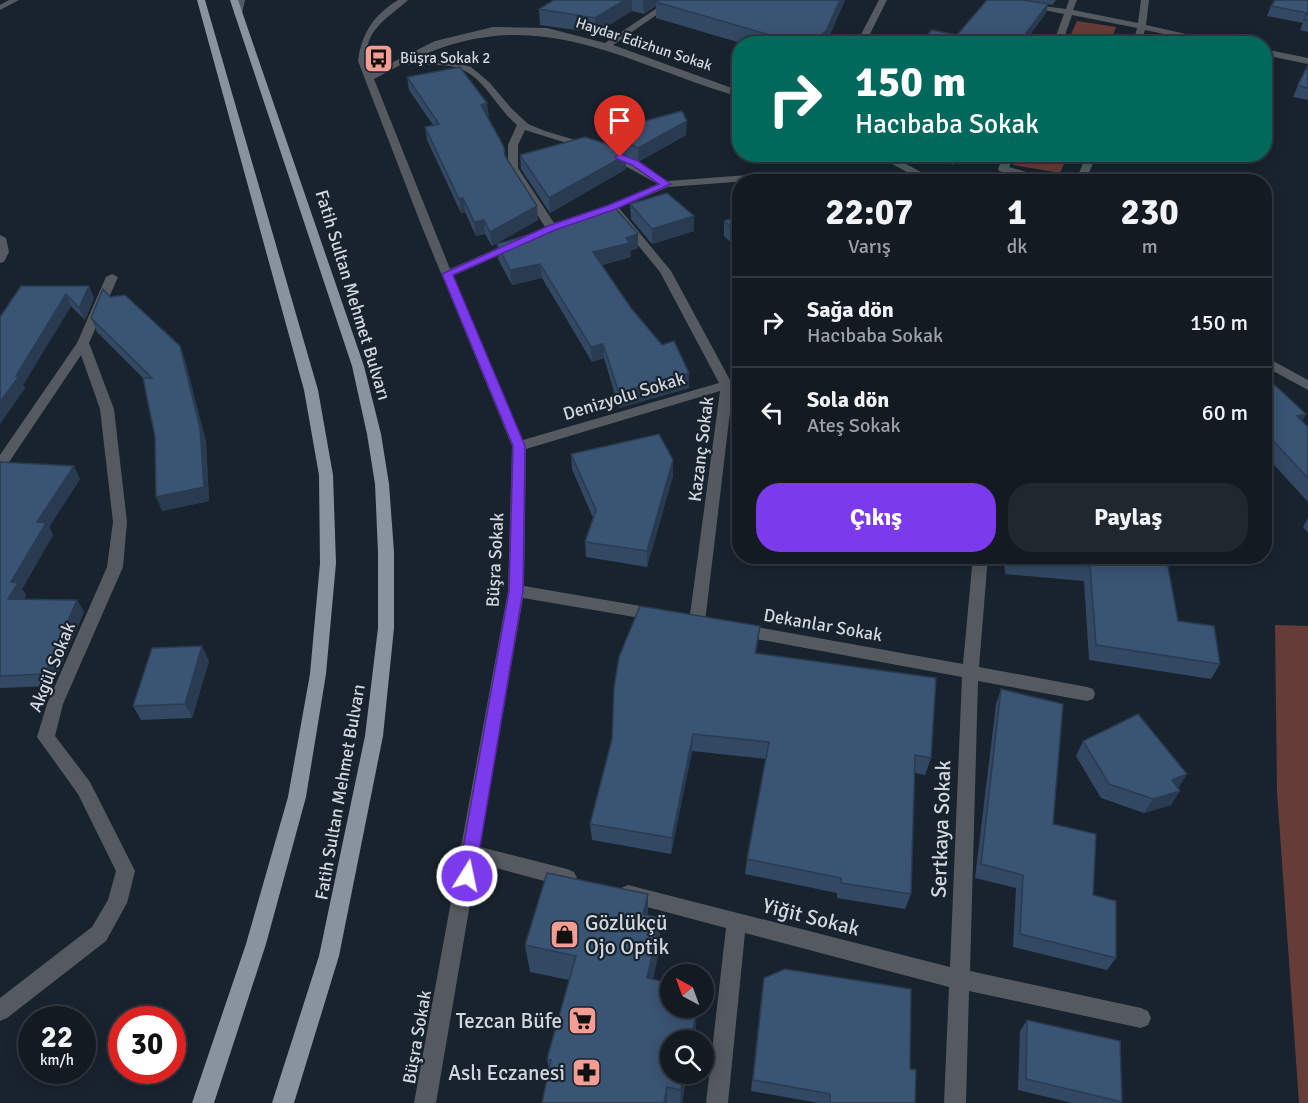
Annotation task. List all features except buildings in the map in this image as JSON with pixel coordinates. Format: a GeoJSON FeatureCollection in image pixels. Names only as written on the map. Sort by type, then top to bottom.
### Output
{"type":"FeatureCollection","features":[{"type":"Feature","properties":{"kind":"main road"},"geometry":{"type":"LineString","coordinates":[[201,0],[311,390],[326,475],[328,563],[318,674],[297,796],[256,944],[203,1103]]}},
{"type":"Feature","properties":{"kind":"main road","name":"Fatih Sultan Mehmet Bulvarı"},"geometry":{"type":"LineString","coordinates":[[238,5],[358,366],[380,474],[386,552],[386,628],[374,736],[329,956],[283,1103]]}},
{"type":"Feature","properties":{"kind":"street"},"geometry":{"type":"LineString","coordinates":[[0,8],[15,0]]}},
{"type":"Feature","properties":{"kind":"street","name":"Büşra Sokak"},"geometry":{"type":"LineString","coordinates":[[404,0],[374,21],[364,39],[362,61],[519,446],[516,591],[425,1103]]}},
{"type":"Feature","properties":{"kind":"street"},"geometry":{"type":"LineString","coordinates":[[606,46],[674,0]]}},
{"type":"Feature","properties":{"kind":"street"},"geometry":{"type":"LineString","coordinates":[[864,36],[883,0]]}},
{"type":"Feature","properties":{"kind":"street"},"geometry":{"type":"LineString","coordinates":[[1060,36],[1073,0]]}},
{"type":"Feature","properties":{"kind":"street"},"geometry":{"type":"LineString","coordinates":[[1139,36],[1144,0]]}},
{"type":"Feature","properties":{"kind":"street"},"geometry":{"type":"LineString","coordinates":[[1017,4],[1142,25],[1191,36]]}},
{"type":"Feature","properties":{"kind":"street","name":"Haydar Edizhun Sokak"},"geometry":{"type":"LineString","coordinates":[[368,78],[438,43],[493,30],[547,31],[606,46],[732,91]]}},
{"type":"Feature","properties":{"kind":"street"},"geometry":{"type":"LineString","coordinates":[[1272,54],[1308,61]]}},
{"type":"Feature","properties":{"kind":"street"},"geometry":{"type":"LineString","coordinates":[[402,62],[445,64],[467,68],[522,125],[536,132],[604,150],[635,163],[666,184]]}},
{"type":"Feature","properties":{"kind":"street"},"geometry":{"type":"LineString","coordinates":[[522,125],[513,145],[513,168],[551,228]]}},
{"type":"Feature","properties":{"kind":"street"},"geometry":{"type":"LineString","coordinates":[[895,162],[918,174]]}},
{"type":"Feature","properties":{"kind":"street"},"geometry":{"type":"LineString","coordinates":[[1006,162],[1003,169],[1024,174]]}},
{"type":"Feature","properties":{"kind":"street"},"geometry":{"type":"LineString","coordinates":[[448,274],[551,228],[612,207],[666,184],[732,179]]}},
{"type":"Feature","properties":{"kind":"street","name":"Kazanç Sokak"},"geometry":{"type":"LineString","coordinates":[[612,207],[665,271],[732,381]]}},
{"type":"Feature","properties":{"kind":"street"},"geometry":{"type":"LineString","coordinates":[[0,238],[3,252],[0,260]]}},
{"type":"Feature","properties":{"kind":"street"},"geometry":{"type":"LineString","coordinates":[[0,465],[83,343],[112,277]]}},
{"type":"Feature","properties":{"kind":"street","name":"Akgül Sokak"},"geometry":{"type":"LineString","coordinates":[[0,1011],[99,934],[117,903],[126,871],[84,788],[46,737],[56,704],[115,567],[120,522],[107,409],[83,343]]}},
{"type":"Feature","properties":{"kind":"street"},"geometry":{"type":"LineString","coordinates":[[1272,365],[1308,386]]}},
{"type":"Feature","properties":{"kind":"street","name":"Denizyolu Sokak"},"geometry":{"type":"LineString","coordinates":[[519,446],[732,383]]}},
{"type":"Feature","properties":{"kind":"street","name":"Kazanç Sokak"},"geometry":{"type":"LineString","coordinates":[[697,622],[732,390]]}},
{"type":"Feature","properties":{"kind":"street","name":"Sertkaya Sokak"},"geometry":{"type":"LineString","coordinates":[[955,1103],[970,672],[980,564]]}},
{"type":"Feature","properties":{"kind":"street","name":"Dekanlar Sokak"},"geometry":{"type":"LineString","coordinates":[[516,591],[1087,693]]}},
{"type":"Feature","properties":{"kind":"street"},"geometry":{"type":"LineString","coordinates":[[471,853],[586,884]]}},
{"type":"Feature","properties":{"kind":"street","name":"Yiğit Sokak"},"geometry":{"type":"LineString","coordinates":[[609,890],[958,979],[1141,1018]]}},
{"type":"Feature","properties":{"kind":"street"},"geometry":{"type":"LineString","coordinates":[[717,1103],[736,923]]}},
{"type":"Feature","properties":{"kind":"shaded area"},"geometry":{"type":"Polygon","coordinates":[[[1077,21],[1116,27],[1113,36],[1070,36],[1077,21]]]}},
{"type":"Feature","properties":{"kind":"shaded area"},"geometry":{"type":"Polygon","coordinates":[[[1014,162],[1065,162],[1060,173],[1013,165],[1014,162]]]}},
{"type":"Feature","properties":{"kind":"shaded area"},"geometry":{"type":"Polygon","coordinates":[[[1275,625],[1308,626],[1308,1103],[1299,1103],[1277,792],[1275,625]]]}},
{"type":"Feature","properties":{"kind":"place","name":"Büşra Sokak 2"},"geometry":{"type":"Point","coordinates":[379,58]}},
{"type":"Feature","properties":{"kind":"place","name":"Gözlükçü Ojo Optik"},"geometry":{"type":"Point","coordinates":[564,935]}},
{"type":"Feature","properties":{"kind":"place","name":"Tezcan Büfe"},"geometry":{"type":"Point","coordinates":[583,1021]}},
{"type":"Feature","properties":{"kind":"place","name":"Aslı Eczanesi"},"geometry":{"type":"Point","coordinates":[586,1073]}},
{"type":"Feature","properties":{"kind":"route"},"geometry":{"type":"LineString","coordinates":[[467,876],[516,591],[519,446],[448,274],[551,228],[612,207],[666,184],[635,163],[620,157]]}}]}
